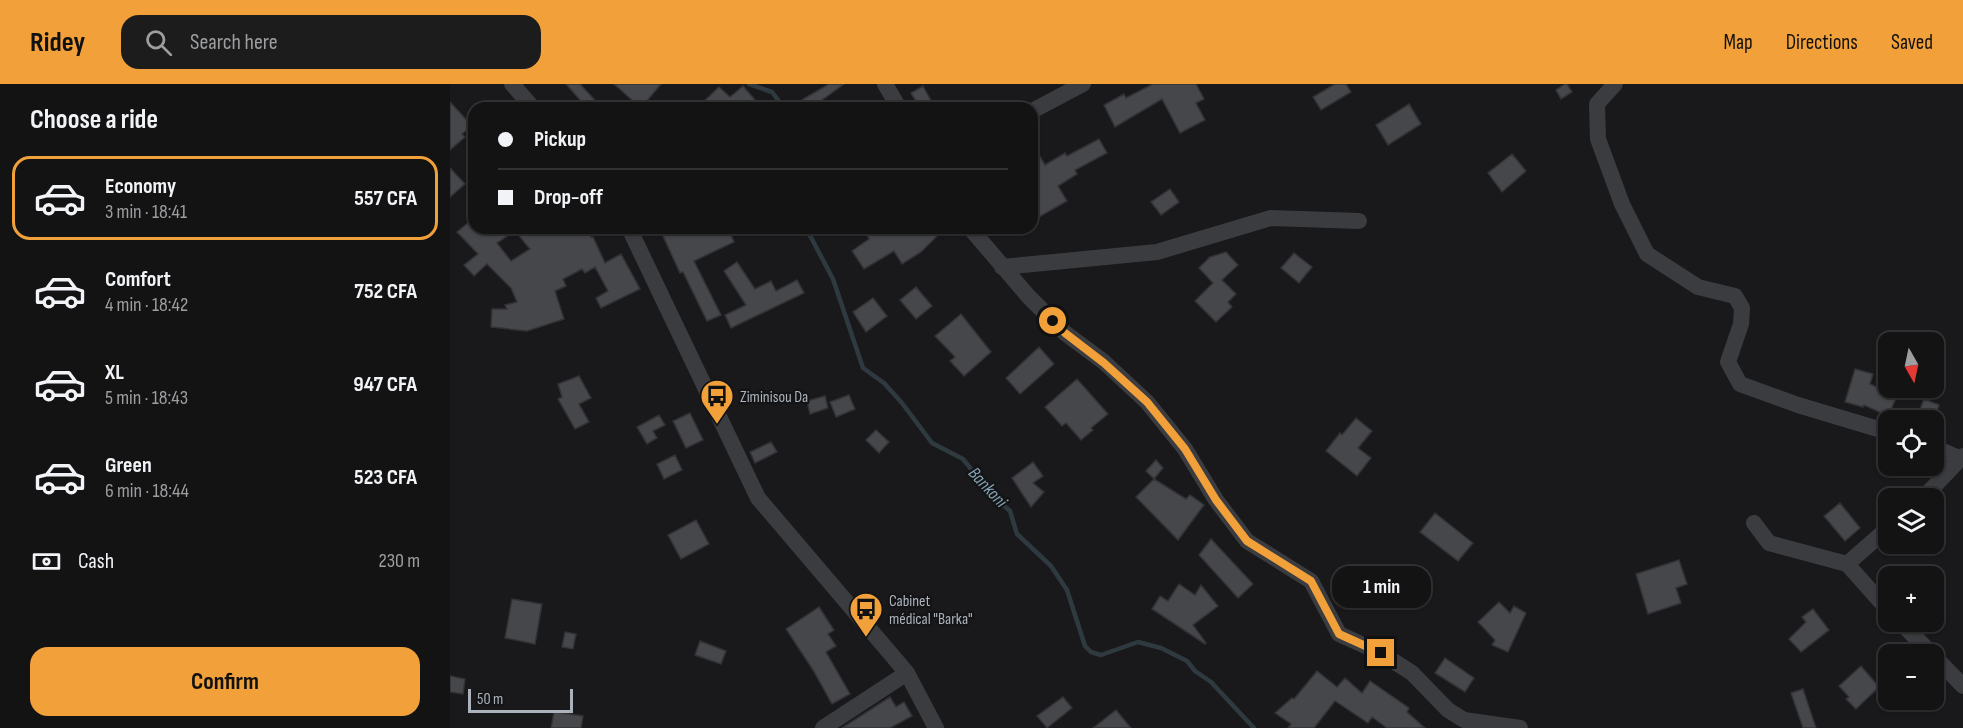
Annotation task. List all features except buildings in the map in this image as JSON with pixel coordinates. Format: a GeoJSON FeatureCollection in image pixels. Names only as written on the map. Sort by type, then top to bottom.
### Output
{"type":"FeatureCollection","features":[{"type":"Feature","properties":{"kind":"street"},"geometry":{"type":"LineString","coordinates":[[512,84],[528,102]]}},
{"type":"Feature","properties":{"kind":"street"},"geometry":{"type":"LineString","coordinates":[[1038,108],[1083,84]]}},
{"type":"Feature","properties":{"kind":"street"},"geometry":{"type":"LineString","coordinates":[[1615,84],[1597,105],[1598,139],[1622,204],[1647,254],[1698,287],[1735,296],[1742,308],[1741,324],[1728,362],[1740,384],[1798,405],[1878,429]]}},
{"type":"Feature","properties":{"kind":"street"},"geometry":{"type":"LineString","coordinates":[[890,86],[897,102]]}},
{"type":"Feature","properties":{"kind":"street"},"geometry":{"type":"LineString","coordinates":[[1002,267],[1157,252],[1271,218],[1359,221]]}},
{"type":"Feature","properties":{"kind":"street"},"geometry":{"type":"LineString","coordinates":[[632,234],[758,498],[908,673],[936,728]]}},
{"type":"Feature","properties":{"kind":"street"},"geometry":{"type":"LineString","coordinates":[[975,234],[1028,296],[1065,333],[1104,363],[1147,402],[1185,449],[1216,500],[1247,541],[1311,581],[1339,634],[1381,653],[1412,673],[1449,710],[1464,720],[1520,728]]}},
{"type":"Feature","properties":{"kind":"street"},"geometry":{"type":"LineString","coordinates":[[1932,488],[1961,457],[1944,451]]}},
{"type":"Feature","properties":{"kind":"street"},"geometry":{"type":"LineString","coordinates":[[1754,523],[1769,543],[1847,564],[1878,599]]}},
{"type":"Feature","properties":{"kind":"street"},"geometry":{"type":"LineString","coordinates":[[1847,564],[1878,537]]}},
{"type":"Feature","properties":{"kind":"street"},"geometry":{"type":"LineString","coordinates":[[1910,632],[1922,644]]}},
{"type":"Feature","properties":{"kind":"street"},"geometry":{"type":"LineString","coordinates":[[1944,666],[1963,686]]}},
{"type":"Feature","properties":{"kind":"street"},"geometry":{"type":"LineString","coordinates":[[823,728],[908,673]]}},
{"type":"Feature","properties":{"kind":"waterway","name":"Bankoni"},"geometry":{"type":"LineString","coordinates":[[749,84],[772,92],[780,102]]}},
{"type":"Feature","properties":{"kind":"waterway","name":"Bankoni"},"geometry":{"type":"LineString","coordinates":[[809,234],[833,279],[863,368],[884,383],[932,443],[963,459],[993,496],[1010,511],[1017,534],[1051,566],[1067,590],[1085,646],[1091,652],[1101,655],[1138,642],[1161,648],[1187,661],[1195,671],[1211,682],[1254,728]]}},
{"type":"Feature","properties":{"kind":"place","name":"Ziminisou Da"},"geometry":{"type":"Point","coordinates":[717,425]}},
{"type":"Feature","properties":{"kind":"place","name":"Cabinet médical \"Barka\""},"geometry":{"type":"Point","coordinates":[866,638]}},
{"type":"Feature","properties":{"kind":"route"},"geometry":{"type":"LineString","coordinates":[[1053,321],[1147,402],[1185,449],[1216,500],[1247,541],[1311,581],[1339,634],[1381,653]]}}]}
